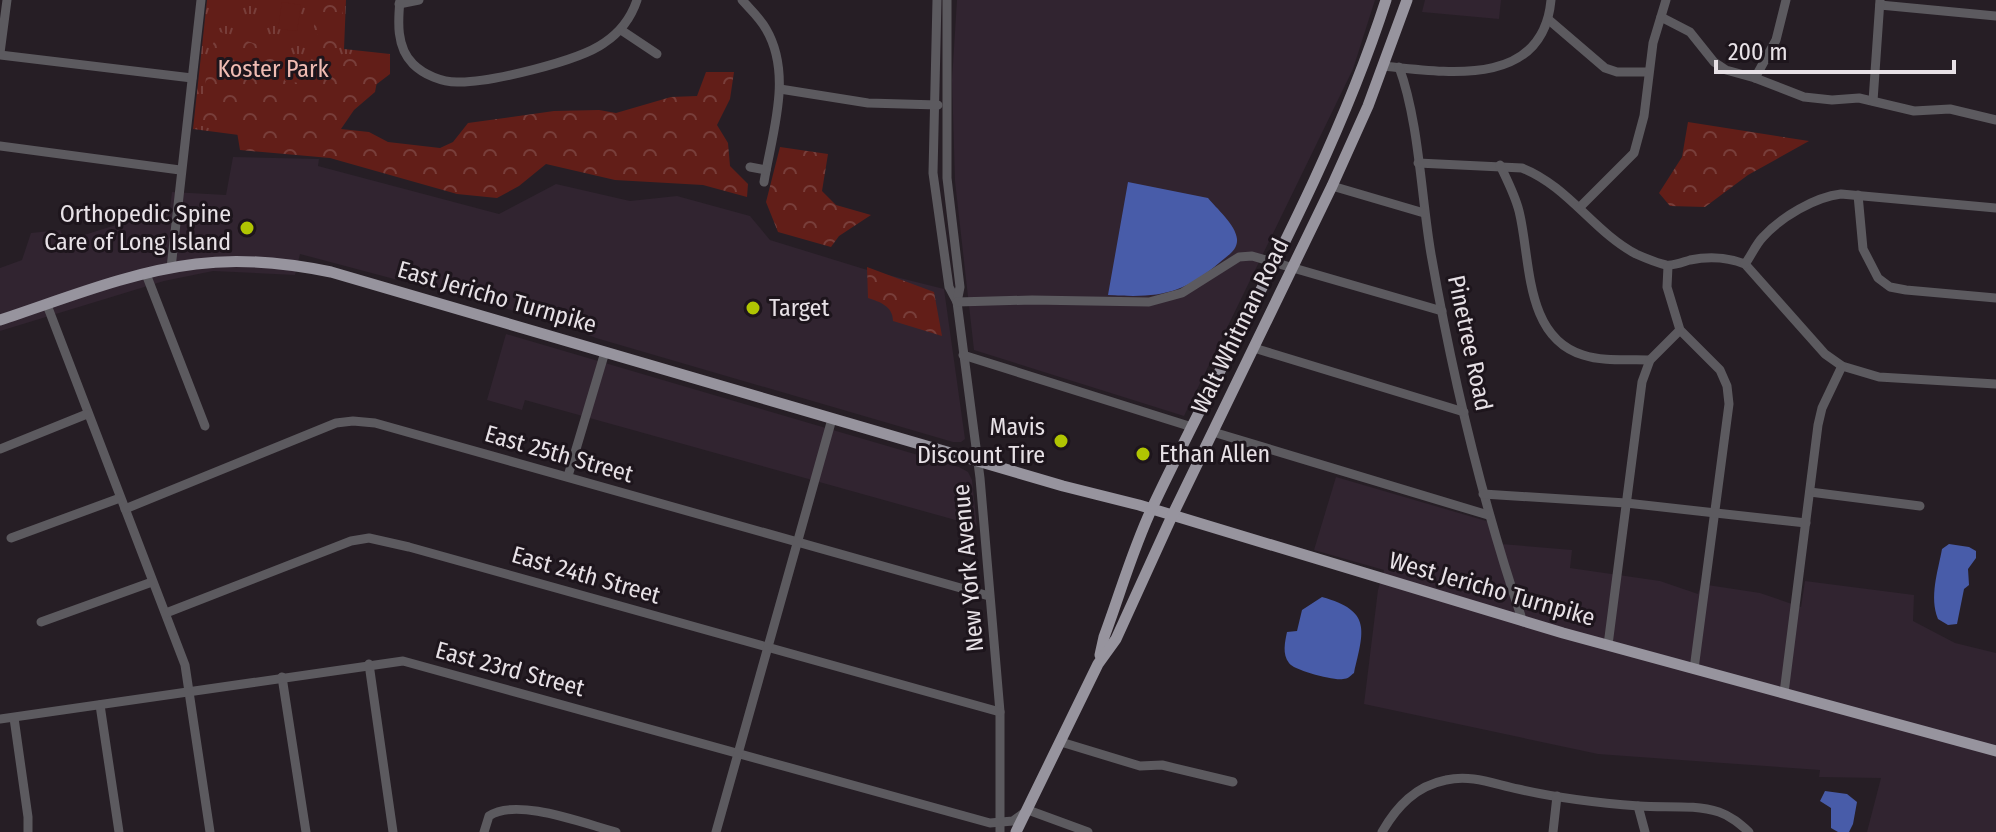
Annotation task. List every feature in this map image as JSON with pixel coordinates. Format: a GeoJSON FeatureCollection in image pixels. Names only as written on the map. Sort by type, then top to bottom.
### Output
{"type":"FeatureCollection","features":[{"type":"Feature","properties":{"kind":"main road","name":"Walt Whitman Road"},"geometry":{"type":"LineString","coordinates":[[1098,664],[1104,637],[1151,509],[1345,110],[1386,0]]}},
{"type":"Feature","properties":{"kind":"main road"},"geometry":{"type":"LineString","coordinates":[[1384,66],[1374,57],[1386,0]]}},
{"type":"Feature","properties":{"kind":"main road","name":"Walt Whitman Road"},"geometry":{"type":"LineString","coordinates":[[1018,832],[1098,664],[1116,639],[1332,186],[1368,106],[1407,0]]}},
{"type":"Feature","properties":{"kind":"main road"},"geometry":{"type":"LineString","coordinates":[[1365,60],[1372,75],[1368,106]]}},
{"type":"Feature","properties":{"kind":"main road","name":"East Jericho Turnpike"},"geometry":{"type":"LineString","coordinates":[[0,320],[171,268],[229,262],[265,262],[308,268],[977,461]]}},
{"type":"Feature","properties":{"kind":"main road","name":"West Jericho Turnpike"},"geometry":{"type":"LineString","coordinates":[[977,461],[1151,509],[1523,622],[1996,751]]}},
{"type":"Feature","properties":{"kind":"street"},"geometry":{"type":"LineString","coordinates":[[7,0],[0,54],[192,78]]}},
{"type":"Feature","properties":{"kind":"street"},"geometry":{"type":"LineString","coordinates":[[171,268],[201,0]]}},
{"type":"Feature","properties":{"kind":"street"},"geometry":{"type":"LineString","coordinates":[[419,0],[400,2],[399,36],[403,49],[412,64],[427,74],[458,82],[567,61],[604,44],[621,30],[637,0]]}},
{"type":"Feature","properties":{"kind":"street"},"geometry":{"type":"LineString","coordinates":[[742,0],[768,31],[778,65],[780,89],[764,182]]}},
{"type":"Feature","properties":{"kind":"street","name":"New York Avenue"},"geometry":{"type":"LineString","coordinates":[[937,0],[933,173],[949,287],[957,302]]}},
{"type":"Feature","properties":{"kind":"street","name":"New York Avenue"},"geometry":{"type":"LineString","coordinates":[[947,0],[947,178],[1000,712],[1000,827]]}},
{"type":"Feature","properties":{"kind":"street"},"geometry":{"type":"LineString","coordinates":[[1384,66],[1460,71],[1503,67],[1530,49],[1549,20],[1551,0]]}},
{"type":"Feature","properties":{"kind":"street"},"geometry":{"type":"LineString","coordinates":[[1580,207],[1634,153],[1644,116],[1648,72],[1666,0]]}},
{"type":"Feature","properties":{"kind":"street"},"geometry":{"type":"LineString","coordinates":[[1755,78],[1776,40],[1786,0]]}},
{"type":"Feature","properties":{"kind":"street"},"geometry":{"type":"LineString","coordinates":[[1873,101],[1880,2],[1996,16]]}},
{"type":"Feature","properties":{"kind":"street"},"geometry":{"type":"LineString","coordinates":[[1661,17],[1690,32],[1714,62],[1726,70],[1804,97],[1873,101],[1901,110],[1950,109],[1996,120]]}},
{"type":"Feature","properties":{"kind":"street"},"geometry":{"type":"LineString","coordinates":[[1549,20],[1605,68],[1617,72],[1648,72]]}},
{"type":"Feature","properties":{"kind":"street"},"geometry":{"type":"LineString","coordinates":[[621,30],[657,54]]}},
{"type":"Feature","properties":{"kind":"street","name":"Pinetree Road"},"geometry":{"type":"LineString","coordinates":[[1399,67],[1442,311],[1464,412],[1488,515],[1523,622]]}},
{"type":"Feature","properties":{"kind":"street"},"geometry":{"type":"LineString","coordinates":[[780,89],[848,101],[946,106]]}},
{"type":"Feature","properties":{"kind":"street"},"geometry":{"type":"LineString","coordinates":[[0,146],[180,170]]}},
{"type":"Feature","properties":{"kind":"street"},"geometry":{"type":"LineString","coordinates":[[1418,163],[1522,168],[1536,174],[1638,255],[1668,266],[1712,257],[1745,264],[1825,354],[1842,366],[1879,377],[1996,384]]}},
{"type":"Feature","properties":{"kind":"street"},"geometry":{"type":"LineString","coordinates":[[1500,165],[1519,211],[1538,313],[1547,329],[1572,351],[1585,356],[1650,360]]}},
{"type":"Feature","properties":{"kind":"street"},"geometry":{"type":"LineString","coordinates":[[750,167],[766,170]]}},
{"type":"Feature","properties":{"kind":"street"},"geometry":{"type":"LineString","coordinates":[[1332,186],[1424,213]]}},
{"type":"Feature","properties":{"kind":"street"},"geometry":{"type":"LineString","coordinates":[[1745,264],[1762,237],[1814,200],[1827,195],[1996,208]]}},
{"type":"Feature","properties":{"kind":"street"},"geometry":{"type":"LineString","coordinates":[[1858,195],[1863,249],[1878,278],[1890,287],[1996,298]]}},
{"type":"Feature","properties":{"kind":"street"},"geometry":{"type":"LineString","coordinates":[[957,302],[1149,302],[1182,293],[1239,257],[1252,256],[1442,311]]}},
{"type":"Feature","properties":{"kind":"street"},"geometry":{"type":"LineString","coordinates":[[1668,266],[1667,287],[1680,330],[1714,363],[1727,386],[1729,404],[1694,669]]}},
{"type":"Feature","properties":{"kind":"street"},"geometry":{"type":"LineString","coordinates":[[146,274],[205,426]]}},
{"type":"Feature","properties":{"kind":"street"},"geometry":{"type":"LineString","coordinates":[[47,305],[185,665],[210,832]]}},
{"type":"Feature","properties":{"kind":"street"},"geometry":{"type":"LineString","coordinates":[[1608,645],[1638,401],[1650,360],[1680,330]]}},
{"type":"Feature","properties":{"kind":"street"},"geometry":{"type":"LineString","coordinates":[[1254,348],[1464,412]]}},
{"type":"Feature","properties":{"kind":"street"},"geometry":{"type":"LineString","coordinates":[[568,476],[605,352]]}},
{"type":"Feature","properties":{"kind":"street"},"geometry":{"type":"LineString","coordinates":[[963,355],[1192,427]]}},
{"type":"Feature","properties":{"kind":"street"},"geometry":{"type":"LineString","coordinates":[[1784,693],[1822,408],[1842,366]]}},
{"type":"Feature","properties":{"kind":"street"},"geometry":{"type":"LineString","coordinates":[[0,449],[87,414]]}},
{"type":"Feature","properties":{"kind":"street"},"geometry":{"type":"LineString","coordinates":[[716,832],[832,419]]}},
{"type":"Feature","properties":{"kind":"street","name":"East 25th Street"},"geometry":{"type":"LineString","coordinates":[[125,509],[336,423],[375,423],[989,596]]}},
{"type":"Feature","properties":{"kind":"street"},"geometry":{"type":"LineString","coordinates":[[1213,432],[1488,515]]}},
{"type":"Feature","properties":{"kind":"street"},"geometry":{"type":"LineString","coordinates":[[1810,492],[1920,506]]}},
{"type":"Feature","properties":{"kind":"street"},"geometry":{"type":"LineString","coordinates":[[1483,494],[1626,503],[1806,523]]}},
{"type":"Feature","properties":{"kind":"street"},"geometry":{"type":"LineString","coordinates":[[11,538],[120,498]]}},
{"type":"Feature","properties":{"kind":"street","name":"East 24th Street"},"geometry":{"type":"LineString","coordinates":[[166,613],[333,547],[369,538],[1000,712]]}},
{"type":"Feature","properties":{"kind":"street"},"geometry":{"type":"LineString","coordinates":[[41,622],[152,582]]}},
{"type":"Feature","properties":{"kind":"street","name":"East 23rd Street"},"geometry":{"type":"LineString","coordinates":[[0,719],[403,661],[1000,827]]}},
{"type":"Feature","properties":{"kind":"street"},"geometry":{"type":"LineString","coordinates":[[369,664],[393,832]]}},
{"type":"Feature","properties":{"kind":"street"},"geometry":{"type":"LineString","coordinates":[[282,677],[306,832]]}},
{"type":"Feature","properties":{"kind":"street"},"geometry":{"type":"LineString","coordinates":[[100,705],[119,832]]}},
{"type":"Feature","properties":{"kind":"street"},"geometry":{"type":"LineString","coordinates":[[14,718],[28,832]]}},
{"type":"Feature","properties":{"kind":"street"},"geometry":{"type":"LineString","coordinates":[[1061,742],[1140,766],[1162,765],[1233,782]]}},
{"type":"Feature","properties":{"kind":"street"},"geometry":{"type":"LineString","coordinates":[[1382,832],[1394,812],[1408,798],[1434,783],[1450,779],[1488,781],[1557,796],[1638,806],[1701,808],[1720,812],[1749,832]]}},
{"type":"Feature","properties":{"kind":"street"},"geometry":{"type":"LineString","coordinates":[[1553,832],[1557,796]]}},
{"type":"Feature","properties":{"kind":"street"},"geometry":{"type":"LineString","coordinates":[[1638,806],[1645,832]]}},
{"type":"Feature","properties":{"kind":"street"},"geometry":{"type":"LineString","coordinates":[[484,832],[489,816],[501,810],[539,812],[616,832]]}},
{"type":"Feature","properties":{"kind":"street"},"geometry":{"type":"LineString","coordinates":[[1000,827],[1028,810],[1088,832]]}},
{"type":"Feature","properties":{"kind":"shaded area"},"geometry":{"type":"Polygon","coordinates":[[[957,0],[1375,0],[1353,69],[1184,416],[974,350],[955,181],[952,80],[957,0]]]}},
{"type":"Feature","properties":{"kind":"shaded area"},"geometry":{"type":"Polygon","coordinates":[[[1425,0],[1501,0],[1499,19],[1422,12],[1425,0]]]}},
{"type":"Feature","properties":{"kind":"shaded area"},"geometry":{"type":"Polygon","coordinates":[[[233,157],[319,159],[318,166],[499,214],[556,184],[630,201],[677,196],[750,216],[770,240],[864,269],[944,289],[965,439],[953,442],[596,338],[556,322],[300,254],[295,275],[213,271],[164,281],[0,331],[0,268],[22,260],[31,233],[60,230],[65,241],[170,208],[172,192],[226,195],[233,157]]]}},
{"type":"Feature","properties":{"kind":"shaded area"},"geometry":{"type":"Polygon","coordinates":[[[506,334],[959,467],[968,472],[972,480],[977,526],[525,400],[522,410],[487,400],[506,334]]]}},
{"type":"Feature","properties":{"kind":"shaded area"},"geometry":{"type":"Polygon","coordinates":[[[1336,477],[1493,523],[1501,544],[1572,550],[1570,568],[1660,581],[1698,594],[1701,584],[1760,593],[1801,607],[1805,581],[1914,595],[1913,621],[1955,643],[1996,653],[1996,832],[1867,832],[1881,778],[1819,777],[1820,770],[1598,754],[1364,704],[1378,590],[1384,570],[1314,550],[1336,477]]]}},
{"type":"Feature","properties":{"kind":"green space","name":"Koster Park"},"geometry":{"type":"Polygon","coordinates":[[[207,0],[346,0],[344,49],[390,54],[390,74],[314,132],[361,151],[193,129],[207,0]]]}},
{"type":"Feature","properties":{"kind":"green space"},"geometry":{"type":"Polygon","coordinates":[[[318,0],[344,0],[337,55],[380,66],[375,92],[354,110],[341,129],[369,132],[388,142],[440,148],[453,142],[468,123],[554,111],[599,110],[616,113],[671,97],[697,96],[706,72],[734,72],[730,99],[717,125],[728,143],[730,166],[748,184],[747,197],[703,185],[615,180],[546,164],[519,186],[497,198],[457,194],[330,158],[240,150],[236,126],[199,121],[211,47],[220,32],[259,45],[279,59],[285,81],[300,83],[322,36],[313,33],[318,0]]]}},
{"type":"Feature","properties":{"kind":"green space"},"geometry":{"type":"Polygon","coordinates":[[[282,2],[301,5],[297,31],[278,29],[282,2]]]}},
{"type":"Feature","properties":{"kind":"green space"},"geometry":{"type":"Polygon","coordinates":[[[1688,122],[1809,141],[1748,175],[1705,207],[1670,206],[1659,193],[1682,157],[1688,122]]]}},
{"type":"Feature","properties":{"kind":"green space"},"geometry":{"type":"Polygon","coordinates":[[[780,147],[828,154],[822,191],[836,205],[871,215],[839,236],[831,247],[778,232],[766,202],[780,147]]]}},
{"type":"Feature","properties":{"kind":"green space"},"geometry":{"type":"Polygon","coordinates":[[[867,267],[934,292],[942,336],[893,321],[888,308],[868,298],[867,267]]]}},
{"type":"Feature","properties":{"kind":"water"},"geometry":{"type":"Polygon","coordinates":[[[1128,182],[1208,198],[1236,234],[1234,250],[1205,274],[1180,288],[1155,295],[1108,295],[1128,182]]]}},
{"type":"Feature","properties":{"kind":"water"},"geometry":{"type":"Polygon","coordinates":[[[1949,544],[1969,547],[1976,551],[1976,558],[1968,569],[1969,585],[1964,589],[1957,624],[1948,625],[1938,619],[1934,593],[1942,549],[1949,544]]]}},
{"type":"Feature","properties":{"kind":"water"},"geometry":{"type":"Polygon","coordinates":[[[1322,597],[1350,609],[1360,624],[1360,645],[1354,673],[1346,678],[1305,672],[1292,666],[1285,656],[1287,632],[1297,631],[1302,610],[1322,597]]]}},
{"type":"Feature","properties":{"kind":"water"},"geometry":{"type":"Polygon","coordinates":[[[1825,791],[1847,794],[1857,802],[1849,832],[1831,828],[1831,808],[1820,801],[1825,791]]]}},
{"type":"Feature","properties":{"kind":"place","name":"Orthopedic Spine Care of Long Island"},"geometry":{"type":"Point","coordinates":[247,228]}},
{"type":"Feature","properties":{"kind":"place","name":"Target"},"geometry":{"type":"Point","coordinates":[753,308]}},
{"type":"Feature","properties":{"kind":"place","name":"Mavis Discount Tire"},"geometry":{"type":"Point","coordinates":[1061,441]}},
{"type":"Feature","properties":{"kind":"place","name":"Ethan Allen"},"geometry":{"type":"Point","coordinates":[1143,454]}}]}
